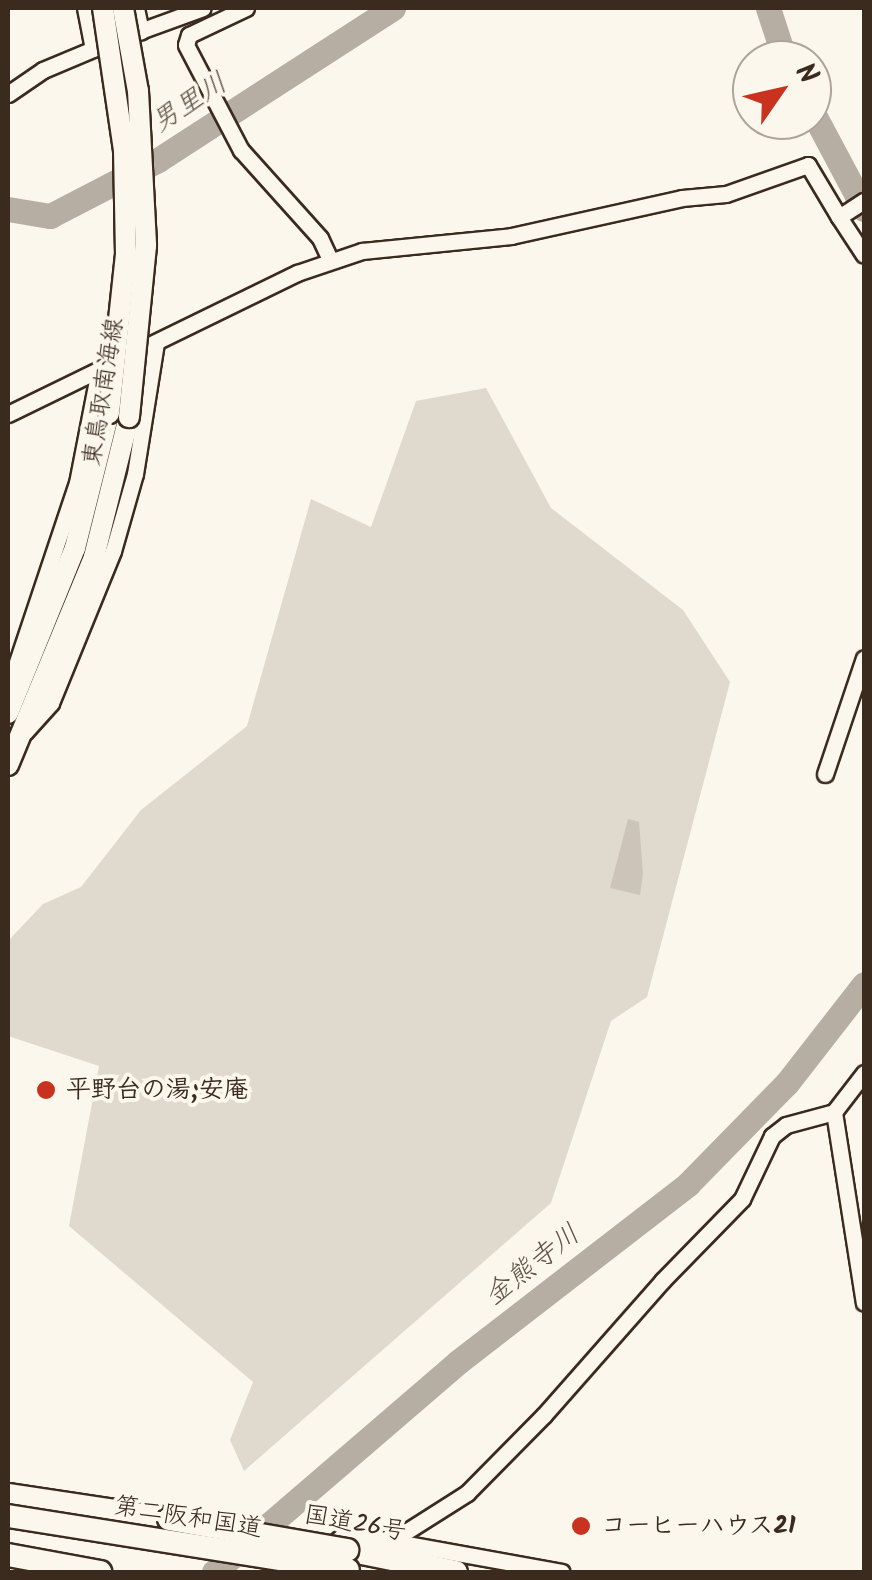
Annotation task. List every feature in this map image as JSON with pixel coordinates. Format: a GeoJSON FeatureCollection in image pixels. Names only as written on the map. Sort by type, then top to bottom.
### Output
{"type":"FeatureCollection","features":[{"type":"Feature","properties":{"kind":"highway","name":"国道26号"},"geometry":{"type":"LineString","coordinates":[[8,1495],[169,1519],[352,1564],[456,1572]]}},
{"type":"Feature","properties":{"kind":"highway","name":"第二阪和国道"},"geometry":{"type":"LineString","coordinates":[[8,1516],[352,1564]]}},
{"type":"Feature","properties":{"kind":"highway"},"geometry":{"type":"LineString","coordinates":[[8,1554],[100,1572]]}},
{"type":"Feature","properties":{"kind":"main road","name":"東鳥取南海線"},"geometry":{"type":"LineString","coordinates":[[8,712],[75,548],[119,415],[126,254],[124,150],[103,8]]}},
{"type":"Feature","properties":{"kind":"main road","name":"東鳥取南海線"},"geometry":{"type":"LineString","coordinates":[[8,765],[94,556],[119,415],[146,227],[138,91],[123,8]]}},
{"type":"Feature","properties":{"kind":"street"},"geometry":{"type":"LineString","coordinates":[[86,8],[93,49]]}},
{"type":"Feature","properties":{"kind":"street"},"geometry":{"type":"LineString","coordinates":[[136,8],[141,31]]}},
{"type":"Feature","properties":{"kind":"street"},"geometry":{"type":"LineString","coordinates":[[8,94],[43,70],[203,8]]}},
{"type":"Feature","properties":{"kind":"street"},"geometry":{"type":"LineString","coordinates":[[246,8],[189,35],[186,45],[195,69],[241,150],[320,238],[330,260]]}},
{"type":"Feature","properties":{"kind":"street"},"geometry":{"type":"LineString","coordinates":[[8,414],[330,260],[362,251],[511,236],[682,198],[726,194],[808,165],[843,214],[864,255]]}},
{"type":"Feature","properties":{"kind":"street"},"geometry":{"type":"LineString","coordinates":[[843,214],[864,201]]}},
{"type":"Feature","properties":{"kind":"street"},"geometry":{"type":"LineString","coordinates":[[18,740],[51,704],[113,551],[135,474],[156,343]]}},
{"type":"Feature","properties":{"kind":"street"},"geometry":{"type":"LineString","coordinates":[[8,688],[77,483],[99,370]]}},
{"type":"Feature","properties":{"kind":"street"},"geometry":{"type":"LineString","coordinates":[[825,774],[864,658]]}},
{"type":"Feature","properties":{"kind":"street"},"geometry":{"type":"LineString","coordinates":[[393,1540],[468,1493],[544,1415],[662,1281],[742,1199],[772,1136],[786,1125],[834,1112],[864,1073]]}},
{"type":"Feature","properties":{"kind":"street"},"geometry":{"type":"LineString","coordinates":[[834,1112],[864,1303]]}},
{"type":"Feature","properties":{"kind":"street"},"geometry":{"type":"LineString","coordinates":[[298,1572],[346,1533],[562,1572]]}},
{"type":"Feature","properties":{"kind":"shaded area"},"geometry":{"type":"Polygon","coordinates":[[[486,388],[551,508],[683,610],[730,682],[647,997],[611,1021],[551,1203],[244,1471],[230,1440],[253,1382],[69,1226],[99,1066],[8,1036],[8,941],[43,904],[81,887],[141,810],[247,726],[311,499],[371,527],[416,401],[486,388]]]}},
{"type":"Feature","properties":{"kind":"building"},"geometry":{"type":"Polygon","coordinates":[[[628,819],[639,822],[643,874],[640,895],[610,888],[628,819]]]}},
{"type":"Feature","properties":{"kind":"waterway","name":"男里川"},"geometry":{"type":"LineString","coordinates":[[8,209],[50,216],[158,160],[393,8]]}},
{"type":"Feature","properties":{"kind":"waterway","name":"金熊寺川"},"geometry":{"type":"LineString","coordinates":[[768,8],[778,40]]}},
{"type":"Feature","properties":{"kind":"waterway","name":"金熊寺川"},"geometry":{"type":"LineString","coordinates":[[827,140],[864,209]]}},
{"type":"Feature","properties":{"kind":"waterway","name":"金熊寺川"},"geometry":{"type":"LineString","coordinates":[[214,1572],[458,1362],[688,1184],[787,1083],[864,984]]}},
{"type":"Feature","properties":{"kind":"place","name":"平野台の湯;安庵"},"geometry":{"type":"Point","coordinates":[46,1090]}},
{"type":"Feature","properties":{"kind":"place","name":"コーヒーハウス21"},"geometry":{"type":"Point","coordinates":[581,1526]}}]}
